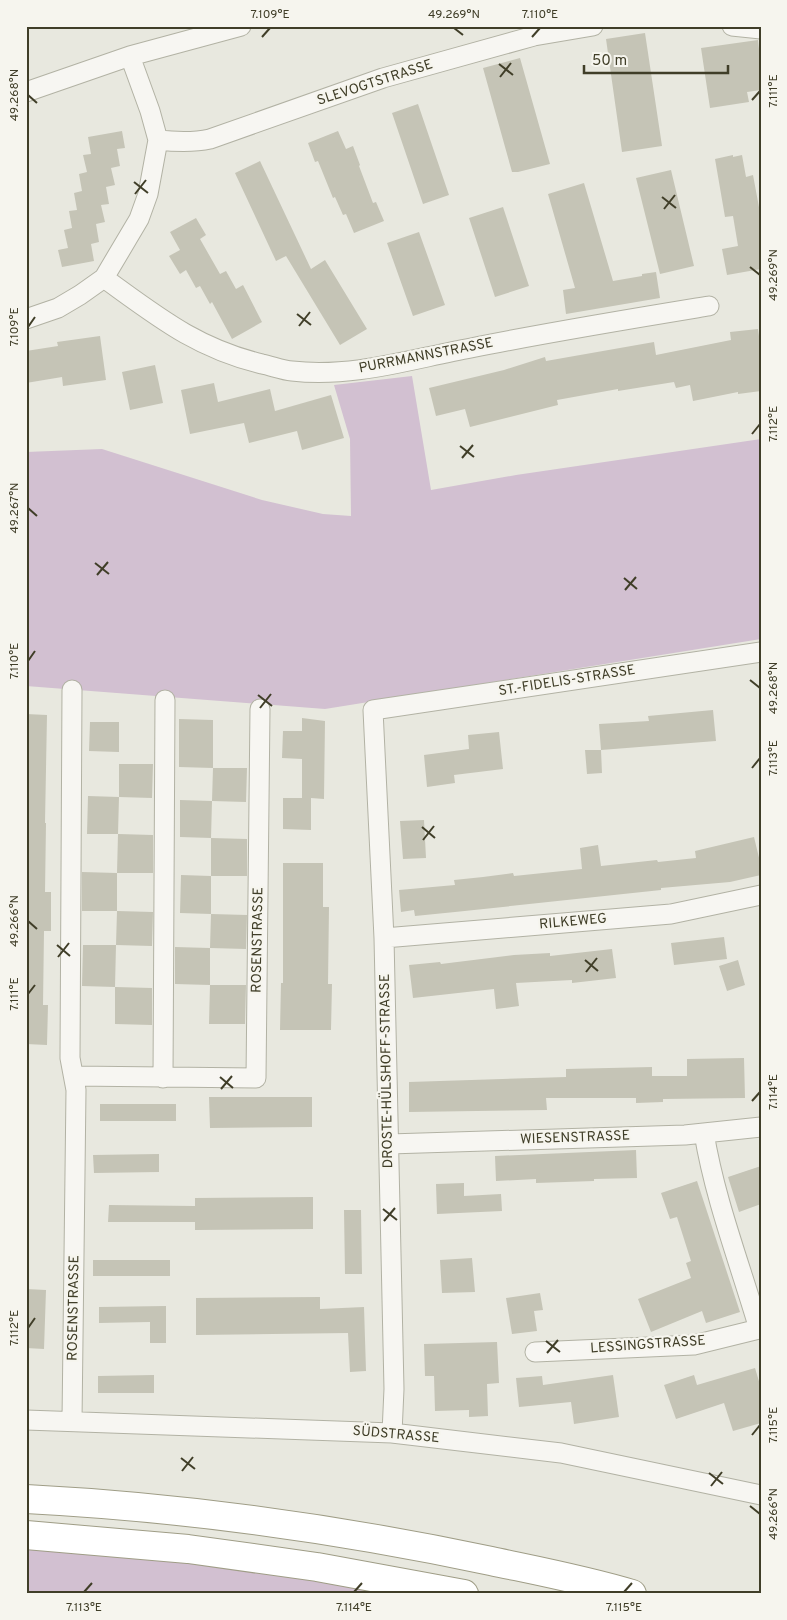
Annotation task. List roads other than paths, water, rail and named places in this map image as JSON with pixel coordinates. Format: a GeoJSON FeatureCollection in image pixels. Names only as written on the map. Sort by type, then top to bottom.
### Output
{"type":"FeatureCollection","features":[{"type":"Feature","properties":{"kind":"highway"},"geometry":{"type":"LineString","coordinates":[[26,1499],[201,1514],[321,1530],[424,1547],[632,1594]]}},
{"type":"Feature","properties":{"kind":"highway"},"geometry":{"type":"LineString","coordinates":[[26,1535],[188,1549],[317,1567],[464,1594]]}},
{"type":"Feature","properties":{"kind":"street"},"geometry":{"type":"LineString","coordinates":[[26,92],[130,56],[241,26]]}},
{"type":"Feature","properties":{"kind":"street","name":"SLEVOGTSTRASSE"},"geometry":{"type":"LineString","coordinates":[[158,140],[181,143],[210,139],[383,78],[534,36],[594,26]]}},
{"type":"Feature","properties":{"kind":"street"},"geometry":{"type":"LineString","coordinates":[[732,26],[761,29]]}},
{"type":"Feature","properties":{"kind":"street"},"geometry":{"type":"LineString","coordinates":[[26,319],[58,308],[80,296],[104,278],[139,219],[148,194],[158,140],[150,111],[130,56]]}},
{"type":"Feature","properties":{"kind":"street","name":"PURRMANNSTRASSE"},"geometry":{"type":"LineString","coordinates":[[104,278],[168,325],[218,351],[290,371],[331,373],[386,366],[540,334],[709,306]]}},
{"type":"Feature","properties":{"kind":"street","name":"ST.-FIDELIS-STRASSE"},"geometry":{"type":"LineString","coordinates":[[373,710],[761,652]]}},
{"type":"Feature","properties":{"kind":"street","name":"ROSENSTRASSE"},"geometry":{"type":"LineString","coordinates":[[72,690],[70,1058],[76,1090],[72,1421]]}},
{"type":"Feature","properties":{"kind":"street"},"geometry":{"type":"LineString","coordinates":[[163,1078],[165,700]]}},
{"type":"Feature","properties":{"kind":"street","name":"ROSENSTRASSE"},"geometry":{"type":"LineString","coordinates":[[74,1076],[256,1078],[260,709]]}},
{"type":"Feature","properties":{"kind":"street","name":"DROSTE-HÜLSHOFF-STRASSE"},"geometry":{"type":"LineString","coordinates":[[373,710],[384,938],[394,1389],[392,1433]]}},
{"type":"Feature","properties":{"kind":"street","name":"RILKEWEG"},"geometry":{"type":"LineString","coordinates":[[384,938],[671,914],[761,895]]}},
{"type":"Feature","properties":{"kind":"street","name":"WIESENSTRASSE"},"geometry":{"type":"LineString","coordinates":[[389,1144],[685,1135],[761,1127]]}},
{"type":"Feature","properties":{"kind":"street","name":"LESSINGSTRASSE"},"geometry":{"type":"LineString","coordinates":[[535,1352],[694,1345],[760,1329],[722,1210],[707,1154],[704,1133]]}},
{"type":"Feature","properties":{"kind":"street","name":"SÜDSTRASSE"},"geometry":{"type":"LineString","coordinates":[[26,1420],[392,1433],[561,1453],[761,1495]]}}]}
